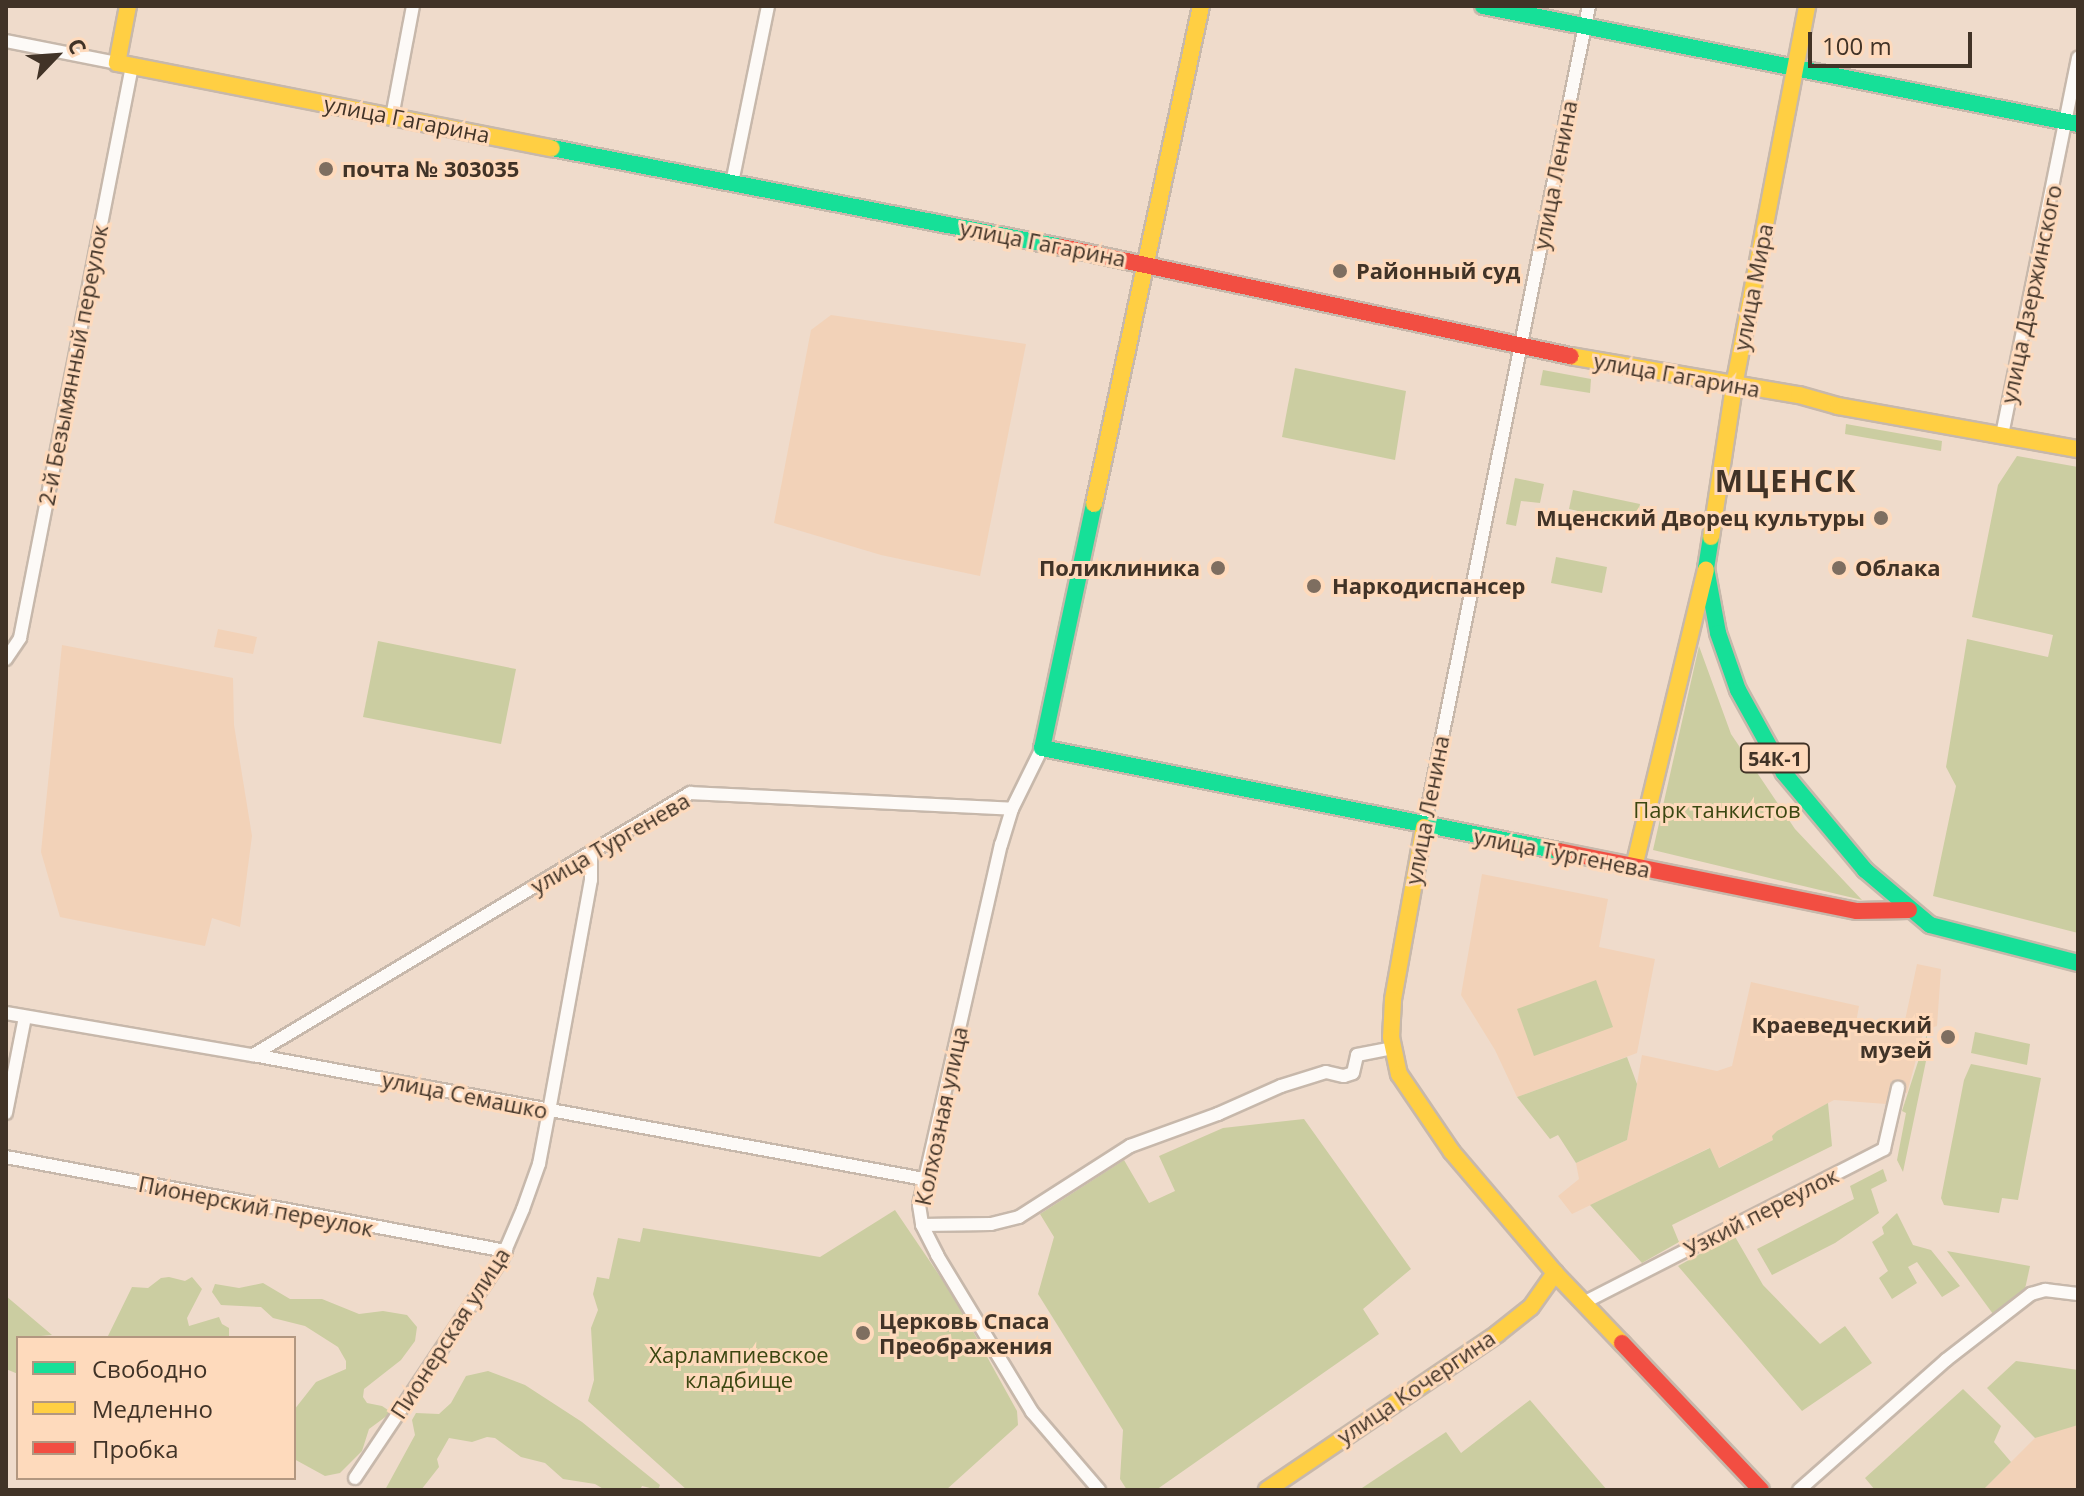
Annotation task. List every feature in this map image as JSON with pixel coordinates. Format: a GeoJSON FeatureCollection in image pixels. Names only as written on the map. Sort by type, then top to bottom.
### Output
{"type":"FeatureCollection","features":[{"type":"Feature","properties":{"kind":"main road","name":"2-й Безымянный переулок"},"geometry":{"type":"LineString","coordinates":[[125,64],[128,6]]}},
{"type":"Feature","properties":{"kind":"main road"},"geometry":{"type":"LineString","coordinates":[[1042,748],[1201,6]]}},
{"type":"Feature","properties":{"kind":"main road"},"geometry":{"type":"LineString","coordinates":[[1483,6],[2072,123]]}},
{"type":"Feature","properties":{"kind":"main road","name":"улица Мира"},"geometry":{"type":"LineString","coordinates":[[1634,867],[1706,568],[1734,386],[1807,6]]}},
{"type":"Feature","properties":{"kind":"main road","name":"улица Гагарина"},"geometry":{"type":"LineString","coordinates":[[125,64],[1148,264],[1522,347],[1799,395],[1838,406],[2078,449]]}},
{"type":"Feature","properties":{"kind":"main road","name":"улица Мира"},"geometry":{"type":"LineString","coordinates":[[1706,568],[1723,648],[1738,690],[1765,741],[1812,810],[1865,870],[1909,910]]}},
{"type":"Feature","properties":{"kind":"main road","name":"улица Тургенева"},"geometry":{"type":"LineString","coordinates":[[1042,748],[1424,827],[1857,911],[1909,910]]}},
{"type":"Feature","properties":{"kind":"main road","name":"улица Ленина"},"geometry":{"type":"LineString","coordinates":[[1424,827],[1393,1000],[1392,1048],[1399,1074],[1421,1110],[1555,1273],[1761,1490]]}},
{"type":"Feature","properties":{"kind":"main road","name":"54К-1"},"geometry":{"type":"LineString","coordinates":[[1909,910],[1930,925],[1968,937],[2078,963]]}},
{"type":"Feature","properties":{"kind":"main road","name":"улица Кочергина"},"geometry":{"type":"LineString","coordinates":[[1267,1490],[1497,1334],[1531,1307],[1555,1273]]}},
{"type":"Feature","properties":{"kind":"street"},"geometry":{"type":"LineString","coordinates":[[392,117],[413,6]]}},
{"type":"Feature","properties":{"kind":"street"},"geometry":{"type":"LineString","coordinates":[[732,183],[768,6]]}},
{"type":"Feature","properties":{"kind":"street","name":"улица Ленина"},"geometry":{"type":"LineString","coordinates":[[1424,827],[1589,6]]}},
{"type":"Feature","properties":{"kind":"street","name":"улица Гагарина"},"geometry":{"type":"LineString","coordinates":[[6,41],[125,64]]}},
{"type":"Feature","properties":{"kind":"street","name":"улица Дзержинского"},"geometry":{"type":"LineString","coordinates":[[2002,435],[2072,123],[2078,58]]}},
{"type":"Feature","properties":{"kind":"street","name":"2-й Безымянный переулок"},"geometry":{"type":"LineString","coordinates":[[6,659],[20,638],[125,64]]}},
{"type":"Feature","properties":{"kind":"street","name":"Колхозная улица"},"geometry":{"type":"LineString","coordinates":[[1042,748],[1012,809],[919,1205],[922,1225],[1032,1412],[1099,1490]]}},
{"type":"Feature","properties":{"kind":"street","name":"улица Тургенева"},"geometry":{"type":"LineString","coordinates":[[253,1055],[690,793],[1012,809]]}},
{"type":"Feature","properties":{"kind":"street","name":"Пионерская улица"},"geometry":{"type":"LineString","coordinates":[[355,1478],[506,1251],[539,1164],[591,880],[591,852]]}},
{"type":"Feature","properties":{"kind":"street","name":"улица Семашко"},"geometry":{"type":"LineString","coordinates":[[6,1013],[253,1055],[924,1179]]}},
{"type":"Feature","properties":{"kind":"street"},"geometry":{"type":"LineString","coordinates":[[6,1113],[25,1017]]}},
{"type":"Feature","properties":{"kind":"street"},"geometry":{"type":"LineString","coordinates":[[922,1225],[991,1224],[1019,1217],[1130,1146],[1218,1114],[1281,1086],[1326,1072],[1344,1076],[1353,1073],[1357,1055],[1392,1048]]}},
{"type":"Feature","properties":{"kind":"street","name":"Узкий переулок"},"geometry":{"type":"LineString","coordinates":[[1583,1303],[1884,1149],[1898,1088]]}},
{"type":"Feature","properties":{"kind":"street","name":"Пионерский переулок"},"geometry":{"type":"LineString","coordinates":[[6,1157],[506,1251]]}},
{"type":"Feature","properties":{"kind":"street"},"geometry":{"type":"LineString","coordinates":[[1799,1490],[1946,1360],[2031,1294],[2045,1290],[2078,1294]]}},
{"type":"Feature","properties":{"kind":"shaded area"},"geometry":{"type":"Polygon","coordinates":[[[831,315],[1026,344],[980,576],[881,555],[774,523],[811,330],[831,315]]]}},
{"type":"Feature","properties":{"kind":"shaded area"},"geometry":{"type":"Polygon","coordinates":[[[218,629],[257,637],[253,654],[214,647],[218,629]]]}},
{"type":"Feature","properties":{"kind":"shaded area"},"geometry":{"type":"Polygon","coordinates":[[[62,645],[233,678],[234,725],[252,836],[240,927],[212,918],[205,946],[60,917],[41,852],[62,645]]]}},
{"type":"Feature","properties":{"kind":"shaded area"},"geometry":{"type":"Polygon","coordinates":[[[1482,874],[1608,899],[1599,947],[1655,959],[1637,1053],[1517,1097],[1495,1050],[1461,995],[1482,874]]]}},
{"type":"Feature","properties":{"kind":"shaded area"},"geometry":{"type":"Polygon","coordinates":[[[1917,964],[1941,969],[1937,1026],[1924,1030],[1907,1093],[1890,1092],[1886,1104],[1834,1100],[1777,1131],[1773,1140],[1718,1168],[1709,1148],[1572,1214],[1558,1196],[1579,1179],[1576,1163],[1627,1140],[1642,1055],[1717,1071],[1732,1066],[1751,982],[1859,1006],[1856,1023],[1893,1031],[1904,1025],[1917,964]]]}},
{"type":"Feature","properties":{"kind":"shaded area"},"geometry":{"type":"Polygon","coordinates":[[[2078,1425],[2078,1490],[1983,1490],[2039,1434],[2078,1425]]]}},
{"type":"Feature","properties":{"kind":"green space"},"geometry":{"type":"Polygon","coordinates":[[[1295,368],[1406,391],[1395,460],[1282,437],[1295,368]]]}},
{"type":"Feature","properties":{"kind":"green space"},"geometry":{"type":"Polygon","coordinates":[[[1543,370],[1591,379],[1590,393],[1540,385],[1543,370]]]}},
{"type":"Feature","properties":{"kind":"green space"},"geometry":{"type":"Polygon","coordinates":[[[1846,424],[1942,441],[1941,451],[1845,434],[1846,424]]]}},
{"type":"Feature","properties":{"kind":"green space"},"geometry":{"type":"Polygon","coordinates":[[[2017,456],[2078,467],[2078,933],[1933,896],[1956,786],[1946,767],[1967,639],[2048,657],[2053,635],[1972,617],[1998,485],[2017,456]]]}},
{"type":"Feature","properties":{"kind":"green space"},"geometry":{"type":"Polygon","coordinates":[[[1515,478],[1544,484],[1540,503],[1521,501],[1516,526],[1506,524],[1515,478]]]}},
{"type":"Feature","properties":{"kind":"green space"},"geometry":{"type":"Polygon","coordinates":[[[1573,490],[1640,504],[1636,524],[1569,509],[1573,490]]]}},
{"type":"Feature","properties":{"kind":"green space"},"geometry":{"type":"Polygon","coordinates":[[[1556,557],[1607,567],[1602,593],[1551,583],[1556,557]]]}},
{"type":"Feature","properties":{"kind":"green space"},"geometry":{"type":"Polygon","coordinates":[[[378,641],[516,669],[501,744],[363,717],[378,641]]]}},
{"type":"Feature","properties":{"kind":"green space","name":"Парк танкистов"},"geometry":{"type":"Polygon","coordinates":[[[1699,646],[1731,734],[1795,829],[1862,900],[1653,850],[1699,646]]]}},
{"type":"Feature","properties":{"kind":"green space"},"geometry":{"type":"Polygon","coordinates":[[[1596,980],[1613,1027],[1534,1056],[1517,1009],[1596,980]]]}},
{"type":"Feature","properties":{"kind":"green space"},"geometry":{"type":"Polygon","coordinates":[[[1975,1032],[2030,1044],[2027,1065],[1971,1053],[1975,1032]]]}},
{"type":"Feature","properties":{"kind":"green space"},"geometry":{"type":"Polygon","coordinates":[[[1927,1034],[1926,1061],[1903,1172],[1897,1160],[1906,1113],[1902,1111],[1927,1034]]]}},
{"type":"Feature","properties":{"kind":"green space"},"geometry":{"type":"Polygon","coordinates":[[[1627,1057],[1637,1084],[1627,1140],[1576,1163],[1558,1135],[1550,1139],[1517,1097],[1627,1057]]]}},
{"type":"Feature","properties":{"kind":"green space"},"geometry":{"type":"Polygon","coordinates":[[[1971,1064],[2041,1078],[2018,1200],[2002,1198],[1999,1213],[1944,1205],[1941,1198],[1964,1080],[1971,1064]]]}},
{"type":"Feature","properties":{"kind":"green space"},"geometry":{"type":"Polygon","coordinates":[[[1828,1103],[1832,1146],[1672,1225],[1679,1242],[1642,1263],[1590,1205],[1710,1148],[1719,1168],[1773,1140],[1772,1136],[1777,1131],[1828,1103]]]}},
{"type":"Feature","properties":{"kind":"green space"},"geometry":{"type":"Polygon","coordinates":[[[1304,1119],[1411,1269],[1363,1309],[1379,1334],[1156,1490],[1127,1490],[1120,1479],[1123,1430],[1038,1294],[1054,1237],[1040,1214],[1124,1160],[1149,1203],[1175,1191],[1159,1156],[1223,1128],[1304,1119]]]}},
{"type":"Feature","properties":{"kind":"green space"},"geometry":{"type":"Polygon","coordinates":[[[1883,1169],[1887,1181],[1871,1189],[1879,1213],[1835,1243],[1772,1275],[1757,1249],[1854,1199],[1850,1186],[1883,1169]]]}},
{"type":"Feature","properties":{"kind":"green space","name":"Харлампиевское кладбище"},"geometry":{"type":"Polygon","coordinates":[[[895,1210],[954,1297],[1017,1411],[1018,1425],[946,1490],[687,1490],[588,1401],[594,1380],[591,1328],[598,1310],[593,1294],[597,1277],[609,1279],[618,1238],[640,1242],[643,1228],[820,1257],[895,1210]]]}},
{"type":"Feature","properties":{"kind":"green space"},"geometry":{"type":"Polygon","coordinates":[[[1897,1213],[1913,1245],[1931,1250],[1960,1286],[1942,1297],[1917,1262],[1908,1267],[1917,1283],[1892,1299],[1879,1278],[1888,1271],[1872,1242],[1884,1234],[1882,1227],[1897,1213]]]}},
{"type":"Feature","properties":{"kind":"green space"},"geometry":{"type":"Polygon","coordinates":[[[1734,1235],[1763,1285],[1820,1344],[1845,1326],[1872,1363],[1802,1411],[1678,1266],[1734,1235]]]}},
{"type":"Feature","properties":{"kind":"green space"},"geometry":{"type":"Polygon","coordinates":[[[1947,1251],[2030,1266],[2025,1289],[1993,1314],[1947,1251]]]}},
{"type":"Feature","properties":{"kind":"green space"},"geometry":{"type":"Polygon","coordinates":[[[192,1277],[202,1289],[187,1318],[189,1326],[219,1317],[222,1324],[229,1328],[229,1336],[108,1336],[132,1287],[148,1288],[161,1278],[185,1281],[192,1277]]]}},
{"type":"Feature","properties":{"kind":"green space"},"geometry":{"type":"Polygon","coordinates":[[[263,1283],[290,1299],[322,1299],[359,1314],[383,1311],[407,1315],[417,1327],[415,1341],[401,1360],[364,1389],[363,1397],[367,1403],[382,1406],[388,1410],[388,1415],[369,1429],[362,1451],[340,1473],[325,1476],[296,1460],[296,1407],[316,1382],[346,1369],[346,1361],[338,1347],[305,1326],[273,1318],[261,1307],[221,1305],[212,1292],[215,1284],[239,1288],[263,1283]]]}},
{"type":"Feature","properties":{"kind":"green space"},"geometry":{"type":"Polygon","coordinates":[[[6,1296],[52,1335],[16,1336],[16,1373],[6,1369],[6,1296]]]}},
{"type":"Feature","properties":{"kind":"green space"},"geometry":{"type":"Polygon","coordinates":[[[2016,1361],[2078,1370],[2078,1425],[2035,1438],[1987,1388],[2016,1361]]]}},
{"type":"Feature","properties":{"kind":"green space"},"geometry":{"type":"Polygon","coordinates":[[[488,1371],[525,1385],[582,1422],[660,1485],[658,1490],[642,1486],[640,1490],[605,1490],[595,1484],[563,1479],[545,1463],[521,1457],[495,1438],[487,1437],[472,1442],[449,1438],[437,1459],[439,1467],[421,1490],[385,1490],[415,1435],[412,1420],[416,1413],[439,1414],[451,1403],[466,1376],[488,1371]]]}},
{"type":"Feature","properties":{"kind":"green space"},"geometry":{"type":"Polygon","coordinates":[[[1963,1389],[2001,1426],[1994,1442],[2011,1462],[1983,1490],[1875,1490],[1865,1478],[1963,1389]]]}},
{"type":"Feature","properties":{"kind":"green space"},"geometry":{"type":"Polygon","coordinates":[[[1530,1400],[1607,1490],[1359,1490],[1446,1432],[1461,1453],[1530,1400]]]}},
{"type":"Feature","properties":{"kind":"traffic: fast"},"geometry":{"type":"LineString","coordinates":[[1483,6],[2078,124]]}},
{"type":"Feature","properties":{"kind":"traffic: fast"},"geometry":{"type":"LineString","coordinates":[[552,148],[1061,247]]}},
{"type":"Feature","properties":{"kind":"traffic: fast"},"geometry":{"type":"LineString","coordinates":[[1094,504],[1042,748],[1559,851]]}},
{"type":"Feature","properties":{"kind":"traffic: fast"},"geometry":{"type":"LineString","coordinates":[[1711,537],[1706,568],[1718,633],[1738,690],[1784,773],[1865,870],[1930,925],[2078,963]]}},
{"type":"Feature","properties":{"kind":"traffic: slow"},"geometry":{"type":"LineString","coordinates":[[128,6],[117,63],[552,148]]}},
{"type":"Feature","properties":{"kind":"traffic: slow"},"geometry":{"type":"LineString","coordinates":[[1094,504],[1201,6]]}},
{"type":"Feature","properties":{"kind":"traffic: slow"},"geometry":{"type":"LineString","coordinates":[[1711,537],[1734,386],[1807,6]]}},
{"type":"Feature","properties":{"kind":"traffic: slow"},"geometry":{"type":"LineString","coordinates":[[1570,356],[1799,395],[1838,406],[2078,449]]}},
{"type":"Feature","properties":{"kind":"traffic: slow"},"geometry":{"type":"LineString","coordinates":[[1634,867],[1706,570]]}},
{"type":"Feature","properties":{"kind":"traffic: slow"},"geometry":{"type":"LineString","coordinates":[[1424,827],[1393,1000],[1391,1037],[1399,1074],[1452,1152],[1555,1273],[1622,1343]]}},
{"type":"Feature","properties":{"kind":"traffic: slow"},"geometry":{"type":"LineString","coordinates":[[1267,1490],[1497,1334],[1531,1307],[1555,1273]]}},
{"type":"Feature","properties":{"kind":"traffic: jam"},"geometry":{"type":"LineString","coordinates":[[1061,247],[1570,356]]}},
{"type":"Feature","properties":{"kind":"traffic: jam"},"geometry":{"type":"LineString","coordinates":[[1559,851],[1857,911],[1909,910]]}},
{"type":"Feature","properties":{"kind":"traffic: jam"},"geometry":{"type":"LineString","coordinates":[[1622,1343],[1761,1490]]}},
{"type":"Feature","properties":{"kind":"place","name":"почта № 303035"},"geometry":{"type":"Point","coordinates":[326,169]}},
{"type":"Feature","properties":{"kind":"place","name":"Районный суд"},"geometry":{"type":"Point","coordinates":[1340,271]}},
{"type":"Feature","properties":{"kind":"place","name":"Мценский Дворец культуры"},"geometry":{"type":"Point","coordinates":[1881,518]}},
{"type":"Feature","properties":{"kind":"place","name":"Поликлиника"},"geometry":{"type":"Point","coordinates":[1218,568]}},
{"type":"Feature","properties":{"kind":"place","name":"Облака"},"geometry":{"type":"Point","coordinates":[1839,568]}},
{"type":"Feature","properties":{"kind":"place","name":"Наркодиспансер"},"geometry":{"type":"Point","coordinates":[1314,586]}},
{"type":"Feature","properties":{"kind":"place","name":"Краеведческий музей"},"geometry":{"type":"Point","coordinates":[1948,1037]}},
{"type":"Feature","properties":{"kind":"place","name":"Церковь Спаса Преображения"},"geometry":{"type":"Point","coordinates":[863,1333]}},
{"type":"Feature","properties":{"kind":"district","name":"МЦЕНСК"},"geometry":{"type":"Point","coordinates":[1786,481]}}]}
